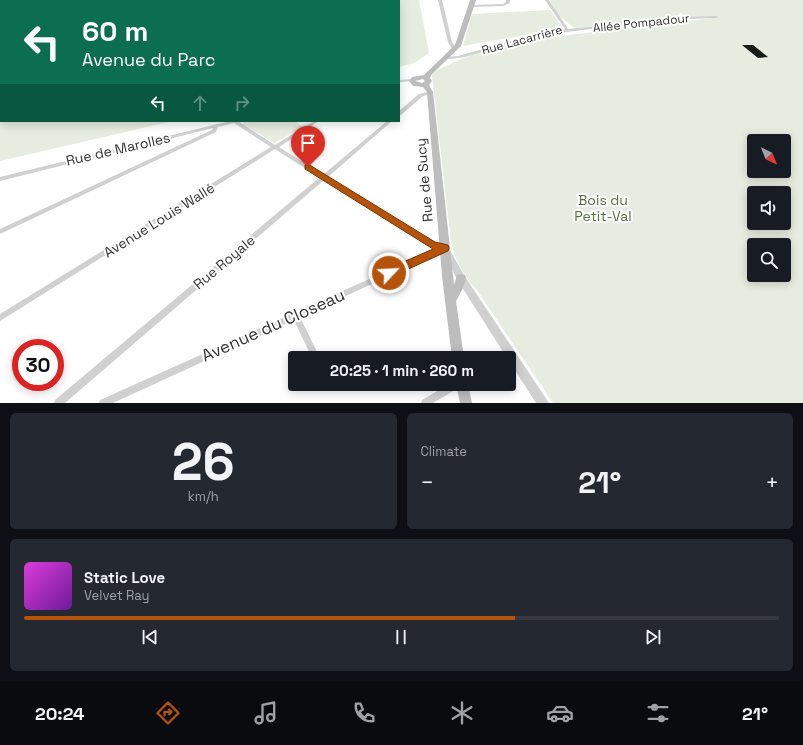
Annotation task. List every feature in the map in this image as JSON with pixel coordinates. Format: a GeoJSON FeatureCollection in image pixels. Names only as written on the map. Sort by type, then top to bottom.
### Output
{"type":"FeatureCollection","features":[{"type":"Feature","properties":{"kind":"main road"},"geometry":{"type":"LineString","coordinates":[[412,80],[412,83],[416,85],[454,51],[462,36],[474,0]]}},
{"type":"Feature","properties":{"kind":"main road"},"geometry":{"type":"LineString","coordinates":[[425,78],[430,92]]}},
{"type":"Feature","properties":{"kind":"main road","name":"Rue de Sucy"},"geometry":{"type":"LineString","coordinates":[[430,92],[444,248],[457,351]]}},
{"type":"Feature","properties":{"kind":"main road"},"geometry":{"type":"LineString","coordinates":[[451,299],[459,283]]}},
{"type":"Feature","properties":{"kind":"main road"},"geometry":{"type":"LineString","coordinates":[[463,391],[466,403]]}},
{"type":"Feature","properties":{"kind":"street"},"geometry":{"type":"LineString","coordinates":[[440,0],[450,42],[454,51]]}},
{"type":"Feature","properties":{"kind":"street"},"geometry":{"type":"LineString","coordinates":[[472,6],[503,5],[508,3],[508,0]]}},
{"type":"Feature","properties":{"kind":"street","name":"Rue Lacarrière"},"geometry":{"type":"LineString","coordinates":[[446,58],[466,55],[526,38],[567,30],[547,0]]}},
{"type":"Feature","properties":{"kind":"street","name":"Allée Pompadour"},"geometry":{"type":"LineString","coordinates":[[567,30],[684,18],[716,17]]}},
{"type":"Feature","properties":{"kind":"street","name":"Rue Lacarrière"},"geometry":{"type":"LineString","coordinates":[[454,51],[466,55]]}},
{"type":"Feature","properties":{"kind":"street"},"geometry":{"type":"LineString","coordinates":[[400,82],[412,80]]}},
{"type":"Feature","properties":{"kind":"street"},"geometry":{"type":"LineString","coordinates":[[400,113],[421,95],[430,92]]}},
{"type":"Feature","properties":{"kind":"street","name":"Rue de Marolles"},"geometry":{"type":"LineString","coordinates":[[0,179],[232,122]]}},
{"type":"Feature","properties":{"kind":"street"},"geometry":{"type":"LineString","coordinates":[[237,122],[275,148],[432,245],[444,248],[459,283]]}},
{"type":"Feature","properties":{"kind":"street","name":"Avenue Louis Wallé"},"geometry":{"type":"LineString","coordinates":[[0,318],[315,122]]}},
{"type":"Feature","properties":{"kind":"street","name":"Rue Royale"},"geometry":{"type":"LineString","coordinates":[[58,403],[389,122]]}},
{"type":"Feature","properties":{"kind":"street"},"geometry":{"type":"LineString","coordinates":[[0,232],[214,131],[216,126]]}},
{"type":"Feature","properties":{"kind":"street","name":"Avenue du Closeau"},"geometry":{"type":"LineString","coordinates":[[103,403],[444,248]]}},
{"type":"Feature","properties":{"kind":"street"},"geometry":{"type":"LineString","coordinates":[[447,276],[459,283],[473,297],[543,403]]}},
{"type":"Feature","properties":{"kind":"street"},"geometry":{"type":"LineString","coordinates":[[295,315],[313,351]]}},
{"type":"Feature","properties":{"kind":"street"},"geometry":{"type":"LineString","coordinates":[[425,403],[445,391]]}},
{"type":"Feature","properties":{"kind":"green space"},"geometry":{"type":"Polygon","coordinates":[[[400,0],[419,0],[429,53],[414,63],[400,67],[400,0]]]}},
{"type":"Feature","properties":{"kind":"green space","name":"Bois du Petit-Val"},"geometry":{"type":"Polygon","coordinates":[[[550,0],[803,0],[803,403],[553,403],[477,290],[464,274],[455,256],[451,242],[432,75],[435,71],[466,57],[527,40],[713,18],[683,18],[681,13],[674,16],[647,21],[574,28],[557,14],[550,0]]]}},
{"type":"Feature","properties":{"kind":"green space"},"geometry":{"type":"Polygon","coordinates":[[[550,10],[563,28],[463,46],[472,14],[550,10]]]}},
{"type":"Feature","properties":{"kind":"green space"},"geometry":{"type":"Polygon","coordinates":[[[0,122],[169,122],[0,161],[0,122]]]}},
{"type":"Feature","properties":{"kind":"green space"},"geometry":{"type":"Polygon","coordinates":[[[244,122],[296,122],[303,127],[274,143],[243,124],[244,122]]]}},
{"type":"Feature","properties":{"kind":"building"},"geometry":{"type":"Polygon","coordinates":[[[742,45],[753,45],[768,57],[758,58],[742,45]]]}},
{"type":"Feature","properties":{"kind":"route"},"geometry":{"type":"LineString","coordinates":[[308,167],[432,245],[444,248],[389,273]]}}]}
